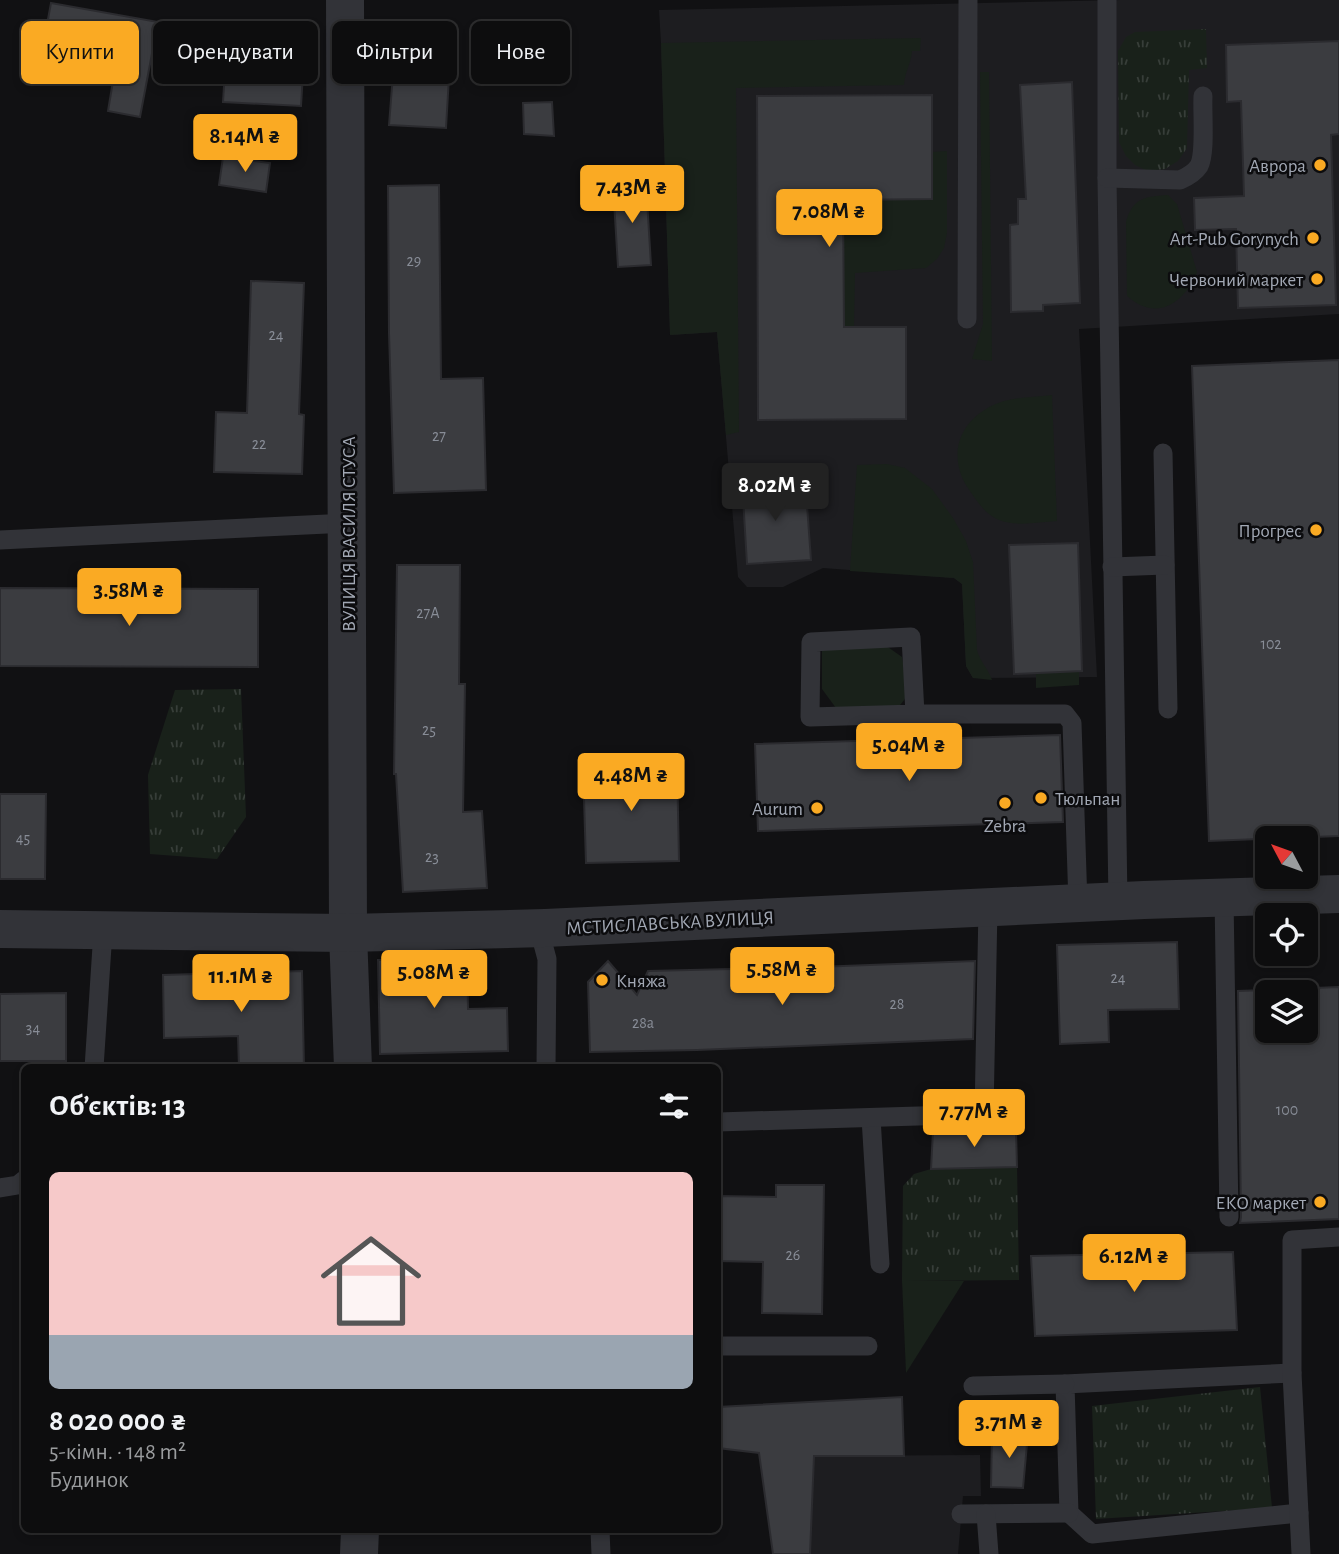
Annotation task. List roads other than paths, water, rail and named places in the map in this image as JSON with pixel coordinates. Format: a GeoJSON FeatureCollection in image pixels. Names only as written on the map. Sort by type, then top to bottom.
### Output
{"type":"FeatureCollection","features":[{"type":"Feature","properties":{"kind":"street","name":"ВУЛИЦЯ ВАСИЛЯ СТУСА"},"geometry":{"type":"LineString","coordinates":[[345,0],[348,933],[353,1064]]}},
{"type":"Feature","properties":{"kind":"street","name":"МСТИСЛАВСЬКА ВУЛИЦЯ"},"geometry":{"type":"LineString","coordinates":[[0,929],[348,933],[545,928],[1339,894]]}},
{"type":"Feature","properties":{"kind":"street"},"geometry":{"type":"LineString","coordinates":[[359,1554],[360,1533]]}},
{"type":"Feature","properties":{"kind":"lane"},"geometry":{"type":"LineString","coordinates":[[967,319],[968,0]]}},
{"type":"Feature","properties":{"kind":"lane"},"geometry":{"type":"LineString","coordinates":[[1107,0],[1107,178],[1118,902]]}},
{"type":"Feature","properties":{"kind":"lane"},"geometry":{"type":"LineString","coordinates":[[1107,178],[1180,180],[1188,176],[1198,166],[1202,153],[1203,96]]}},
{"type":"Feature","properties":{"kind":"lane"},"geometry":{"type":"LineString","coordinates":[[1163,453],[1168,709]]}},
{"type":"Feature","properties":{"kind":"lane"},"geometry":{"type":"LineString","coordinates":[[0,540],[348,523]]}},
{"type":"Feature","properties":{"kind":"lane"},"geometry":{"type":"LineString","coordinates":[[1112,567],[1165,565]]}},
{"type":"Feature","properties":{"kind":"lane"},"geometry":{"type":"LineString","coordinates":[[915,714],[911,637],[811,642],[810,717],[1065,713],[1072,723],[1078,904]]}},
{"type":"Feature","properties":{"kind":"lane"},"geometry":{"type":"LineString","coordinates":[[1224,897],[1229,1217]]}},
{"type":"Feature","properties":{"kind":"lane"},"geometry":{"type":"LineString","coordinates":[[721,1122],[984,1114],[988,907]]}},
{"type":"Feature","properties":{"kind":"lane"},"geometry":{"type":"LineString","coordinates":[[545,928],[543,944],[547,959],[546,1064]]}},
{"type":"Feature","properties":{"kind":"lane"},"geometry":{"type":"LineString","coordinates":[[94,1064],[103,931]]}},
{"type":"Feature","properties":{"kind":"lane"},"geometry":{"type":"LineString","coordinates":[[871,1118],[880,1264]]}},
{"type":"Feature","properties":{"kind":"lane"},"geometry":{"type":"LineString","coordinates":[[0,1188],[21,1182]]}},
{"type":"Feature","properties":{"kind":"lane"},"geometry":{"type":"LineString","coordinates":[[1301,1554],[1292,1373],[1292,1240],[1339,1237]]}},
{"type":"Feature","properties":{"kind":"lane"},"geometry":{"type":"LineString","coordinates":[[721,1346],[868,1346]]}},
{"type":"Feature","properties":{"kind":"lane"},"geometry":{"type":"LineString","coordinates":[[973,1387],[1292,1373]]}},
{"type":"Feature","properties":{"kind":"lane"},"geometry":{"type":"LineString","coordinates":[[1065,1384],[1069,1513]]}},
{"type":"Feature","properties":{"kind":"lane"},"geometry":{"type":"LineString","coordinates":[[961,1514],[1069,1513],[1092,1534],[1299,1513]]}},
{"type":"Feature","properties":{"kind":"lane"},"geometry":{"type":"LineString","coordinates":[[986,1514],[989,1554]]}},
{"type":"Feature","properties":{"kind":"lane"},"geometry":{"type":"LineString","coordinates":[[600,1533],[601,1554]]}},
{"type":"Feature","properties":{"kind":"place","name":"Аврора"},"geometry":{"type":"Point","coordinates":[1320,165]}},
{"type":"Feature","properties":{"kind":"place","name":"Art-Pub Gorynych"},"geometry":{"type":"Point","coordinates":[1313,238]}},
{"type":"Feature","properties":{"kind":"place","name":"Червоний маркет"},"geometry":{"type":"Point","coordinates":[1317,279]}},
{"type":"Feature","properties":{"kind":"place","name":"Прогрес"},"geometry":{"type":"Point","coordinates":[1316,530]}},
{"type":"Feature","properties":{"kind":"place","name":"Тюльпан"},"geometry":{"type":"Point","coordinates":[1041,798]}},
{"type":"Feature","properties":{"kind":"place","name":"Zebra"},"geometry":{"type":"Point","coordinates":[1005,803]}},
{"type":"Feature","properties":{"kind":"place","name":"Aurum"},"geometry":{"type":"Point","coordinates":[817,808]}},
{"type":"Feature","properties":{"kind":"place","name":"Княжа"},"geometry":{"type":"Point","coordinates":[602,980]}},
{"type":"Feature","properties":{"kind":"place","name":"ЕКО маркет"},"geometry":{"type":"Point","coordinates":[1320,1202]}}]}
